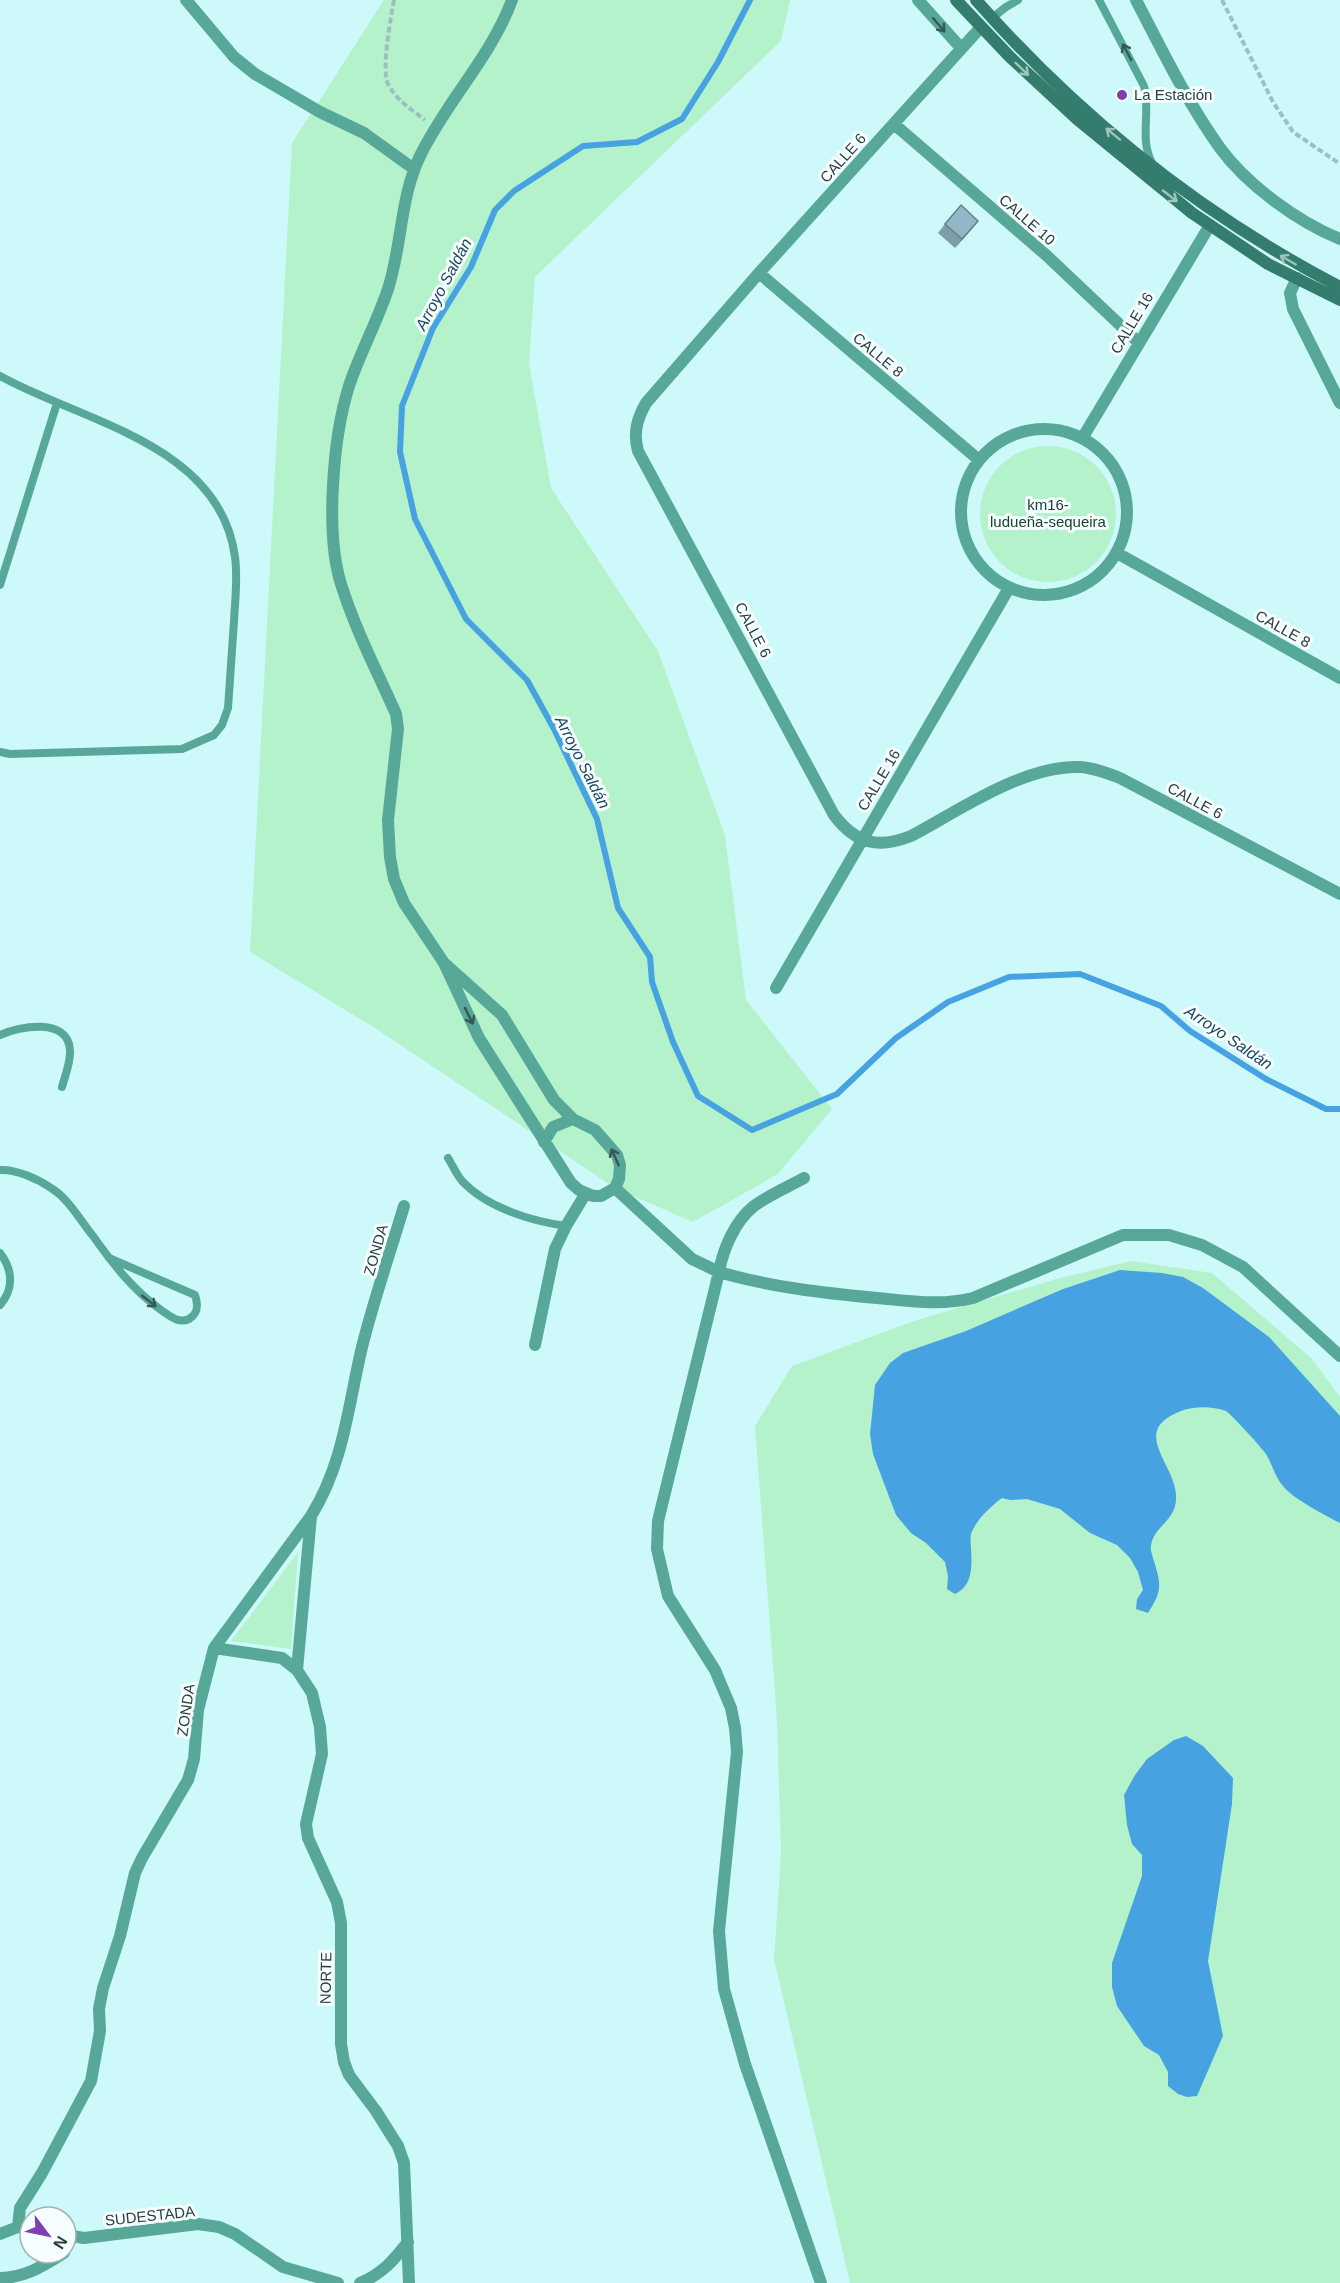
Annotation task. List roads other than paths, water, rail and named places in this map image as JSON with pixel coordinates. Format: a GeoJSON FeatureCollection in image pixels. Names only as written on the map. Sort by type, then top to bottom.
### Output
{"type":"FeatureCollection","features":[{"type":"Feature","properties":{"kind":"main road"},"geometry":{"type":"LineString","coordinates":[[956,0],[1077,120],[1145,176],[1209,225],[1268,264],[1340,300]]}},
{"type":"Feature","properties":{"kind":"main road"},"geometry":{"type":"LineString","coordinates":[[976,0],[1064,92],[1154,167],[1246,233],[1290,261],[1340,287]]}},
{"type":"Feature","properties":{"kind":"street"},"geometry":{"type":"LineString","coordinates":[[186,0],[234,57],[255,74],[320,112],[364,133],[414,169]]}},
{"type":"Feature","properties":{"kind":"street"},"geometry":{"type":"LineString","coordinates":[[444,963],[502,1015],[554,1100],[573,1119],[595,1130],[617,1155],[620,1165],[619,1179],[615,1188],[601,1196],[593,1196],[571,1183],[479,1038],[444,963],[404,903],[394,879],[388,820],[398,729],[396,714],[340,583],[332,519],[337,446],[343,409],[349,386],[388,291],[414,169],[436,128],[500,27],[512,0]]}},
{"type":"Feature","properties":{"kind":"street"},"geometry":{"type":"LineString","coordinates":[[918,0],[962,48]]}},
{"type":"Feature","properties":{"kind":"street"},"geometry":{"type":"LineString","coordinates":[[1136,0],[1170,66],[1221,150],[1264,192],[1306,221],[1340,239]]}},
{"type":"Feature","properties":{"kind":"street","name":"CALLE 6"},"geometry":{"type":"LineString","coordinates":[[981,27],[759,273],[646,403],[636,427],[638,451],[834,815],[849,834],[861,840],[882,844],[897,842],[1013,781],[1044,771],[1081,767],[1100,770],[1120,778],[1340,894]]}},
{"type":"Feature","properties":{"kind":"street","name":"CALLE 10"},"geometry":{"type":"LineString","coordinates":[[894,124],[1046,255],[1138,342]]}},
{"type":"Feature","properties":{"kind":"street","name":"CALLE 16"},"geometry":{"type":"LineString","coordinates":[[1083,437],[1209,225]]}},
{"type":"Feature","properties":{"kind":"street","name":"CALLE 8"},"geometry":{"type":"LineString","coordinates":[[759,273],[979,460]]}},
{"type":"Feature","properties":{"kind":"street"},"geometry":{"type":"LineString","coordinates":[[1297,278],[1290,293],[1293,309],[1340,403]]}},
{"type":"Feature","properties":{"kind":"street"},"geometry":{"type":"LineString","coordinates":[[1038,428],[1061,429],[1083,437],[1105,453],[1120,475],[1128,501],[1127,528],[1117,553],[1102,573],[1082,587],[1058,595],[1033,595],[1010,588],[988,575],[972,555],[963,532],[961,507],[966,482],[979,460],[995,444],[1016,433],[1038,428]]}},
{"type":"Feature","properties":{"kind":"street","name":"CALLE 8"},"geometry":{"type":"LineString","coordinates":[[1117,553],[1340,678]]}},
{"type":"Feature","properties":{"kind":"street","name":"CALLE 16"},"geometry":{"type":"LineString","coordinates":[[776,988],[1010,588]]}},
{"type":"Feature","properties":{"kind":"street"},"geometry":{"type":"LineString","coordinates":[[544,1142],[553,1126],[573,1119]]}},
{"type":"Feature","properties":{"kind":"street"},"geometry":{"type":"LineString","coordinates":[[804,1178],[753,1207],[737,1226],[722,1253],[658,1521],[657,1549],[668,1596],[715,1670],[731,1707],[737,1752],[719,1931],[724,1989],[745,2064],[821,2283]]}},
{"type":"Feature","properties":{"kind":"street"},"geometry":{"type":"LineString","coordinates":[[615,1188],[692,1259],[719,1272],[744,1279],[828,1294],[933,1303],[956,1302],[973,1298],[1123,1235],[1169,1234],[1202,1245],[1243,1268],[1340,1356]]}},
{"type":"Feature","properties":{"kind":"street"},"geometry":{"type":"LineString","coordinates":[[535,1345],[555,1249],[586,1193]]}},
{"type":"Feature","properties":{"kind":"street","name":"ZONDA"},"geometry":{"type":"LineString","coordinates":[[22,2205],[42,2173],[91,2081],[100,2031],[99,2009],[103,1988],[120,1936],[135,1874],[188,1780],[194,1759],[198,1710],[214,1648],[311,1516],[325,1494],[334,1471],[362,1347],[404,1206]]}},
{"type":"Feature","properties":{"kind":"street"},"geometry":{"type":"LineString","coordinates":[[297,1670],[311,1516]]}},
{"type":"Feature","properties":{"kind":"street"},"geometry":{"type":"LineString","coordinates":[[214,1648],[282,1658],[297,1670]]}},
{"type":"Feature","properties":{"kind":"street","name":"NORTE"},"geometry":{"type":"LineString","coordinates":[[297,1670],[312,1694],[322,1744],[322,1754],[306,1824],[308,1838],[337,1902],[341,1923],[341,2044],[344,2062],[349,2075],[398,2146],[405,2172],[409,2283]]}},
{"type":"Feature","properties":{"kind":"street","name":"SUDESTADA"},"geometry":{"type":"LineString","coordinates":[[78,2237],[95,2237],[198,2224],[219,2227],[235,2234],[283,2267],[338,2283]]}},
{"type":"Feature","properties":{"kind":"street"},"geometry":{"type":"LineString","coordinates":[[0,2234],[18,2228]]}},
{"type":"Feature","properties":{"kind":"street","name":"SUDESTADA"},"geometry":{"type":"LineString","coordinates":[[78,2246],[95,2237]]}},
{"type":"Feature","properties":{"kind":"street"},"geometry":{"type":"LineString","coordinates":[[360,2283],[375,2277],[390,2265],[408,2242]]}},
{"type":"Feature","properties":{"kind":"street","name":"SUDESTADA"},"geometry":{"type":"LineString","coordinates":[[0,2277],[15,2277],[43,2265]]}},
{"type":"Feature","properties":{"kind":"lane"},"geometry":{"type":"LineString","coordinates":[[992,18],[1018,0]]}},
{"type":"Feature","properties":{"kind":"lane"},"geometry":{"type":"LineString","coordinates":[[1099,0],[1147,95],[1146,146],[1154,167]]}},
{"type":"Feature","properties":{"kind":"lane"},"geometry":{"type":"LineString","coordinates":[[0,376],[26,390],[122,430],[154,447],[192,475],[220,506],[230,530],[236,558],[228,708],[222,725],[214,735],[182,749],[10,754],[0,752]]}},
{"type":"Feature","properties":{"kind":"lane"},"geometry":{"type":"LineString","coordinates":[[0,585],[57,403]]}},
{"type":"Feature","properties":{"kind":"lane"},"geometry":{"type":"LineString","coordinates":[[0,1035],[13,1029],[41,1026],[58,1030],[68,1040],[71,1052],[62,1087]]}},
{"type":"Feature","properties":{"kind":"lane"},"geometry":{"type":"LineString","coordinates":[[448,1158],[462,1181],[476,1193],[528,1218],[566,1226]]}},
{"type":"Feature","properties":{"kind":"lane"},"geometry":{"type":"LineString","coordinates":[[0,1170],[30,1177],[52,1188],[68,1203],[109,1258],[144,1297],[176,1320],[188,1320],[195,1314],[198,1305],[195,1295],[109,1258]]}},
{"type":"Feature","properties":{"kind":"lane"},"geometry":{"type":"LineString","coordinates":[[0,1253],[10,1271],[11,1283],[8,1297],[0,1305]]}},
{"type":"Feature","properties":{"kind":"water"},"geometry":{"type":"Polygon","coordinates":[[[1120,1270],[1183,1277],[1203,1288],[1269,1337],[1340,1416],[1340,1523],[1288,1491],[1278,1479],[1266,1454],[1226,1411],[1197,1407],[1181,1411],[1166,1419],[1158,1428],[1156,1437],[1158,1448],[1173,1482],[1176,1503],[1174,1510],[1153,1538],[1151,1545],[1159,1587],[1148,1613],[1136,1609],[1137,1599],[1143,1590],[1138,1572],[1130,1558],[1117,1545],[1090,1533],[1060,1509],[1027,1499],[1002,1498],[980,1519],[971,1534],[971,1568],[968,1581],[955,1594],[947,1589],[948,1576],[945,1562],[926,1543],[911,1533],[896,1515],[873,1454],[870,1434],[875,1385],[890,1363],[903,1353],[966,1331],[1063,1289],[1120,1270]]]}},
{"type":"Feature","properties":{"kind":"water"},"geometry":{"type":"Polygon","coordinates":[[[1186,1736],[1203,1746],[1233,1778],[1232,1804],[1208,1961],[1223,2036],[1197,2096],[1187,2097],[1178,2094],[1168,2086],[1168,2072],[1159,2055],[1144,2046],[1117,2006],[1112,1987],[1112,1963],[1142,1876],[1142,1855],[1132,1844],[1127,1825],[1124,1795],[1147,1759],[1174,1740],[1186,1736]]]}},
{"type":"Feature","properties":{"kind":"waterway","name":"Arroyo Saldán"},"geometry":{"type":"LineString","coordinates":[[750,0],[718,62],[682,119],[637,142],[583,146],[514,191],[495,210],[471,267],[433,328],[402,406],[400,452],[415,519],[466,619],[527,680],[554,729],[597,819],[618,908],[650,957],[652,982],[673,1042],[698,1096],[752,1130],[837,1094],[896,1038],[948,1002],[1009,977],[1080,974],[1161,1006],[1190,1031],[1266,1079],[1326,1109],[1340,1109]]}},
{"type":"Feature","properties":{"kind":"place","name":"La Estación"},"geometry":{"type":"Point","coordinates":[1122,95]}},
{"type":"Feature","properties":{"kind":"park label","name":"km16- ludueña-sequeira"},"geometry":{"type":"Point","coordinates":[1048,514]}}]}
